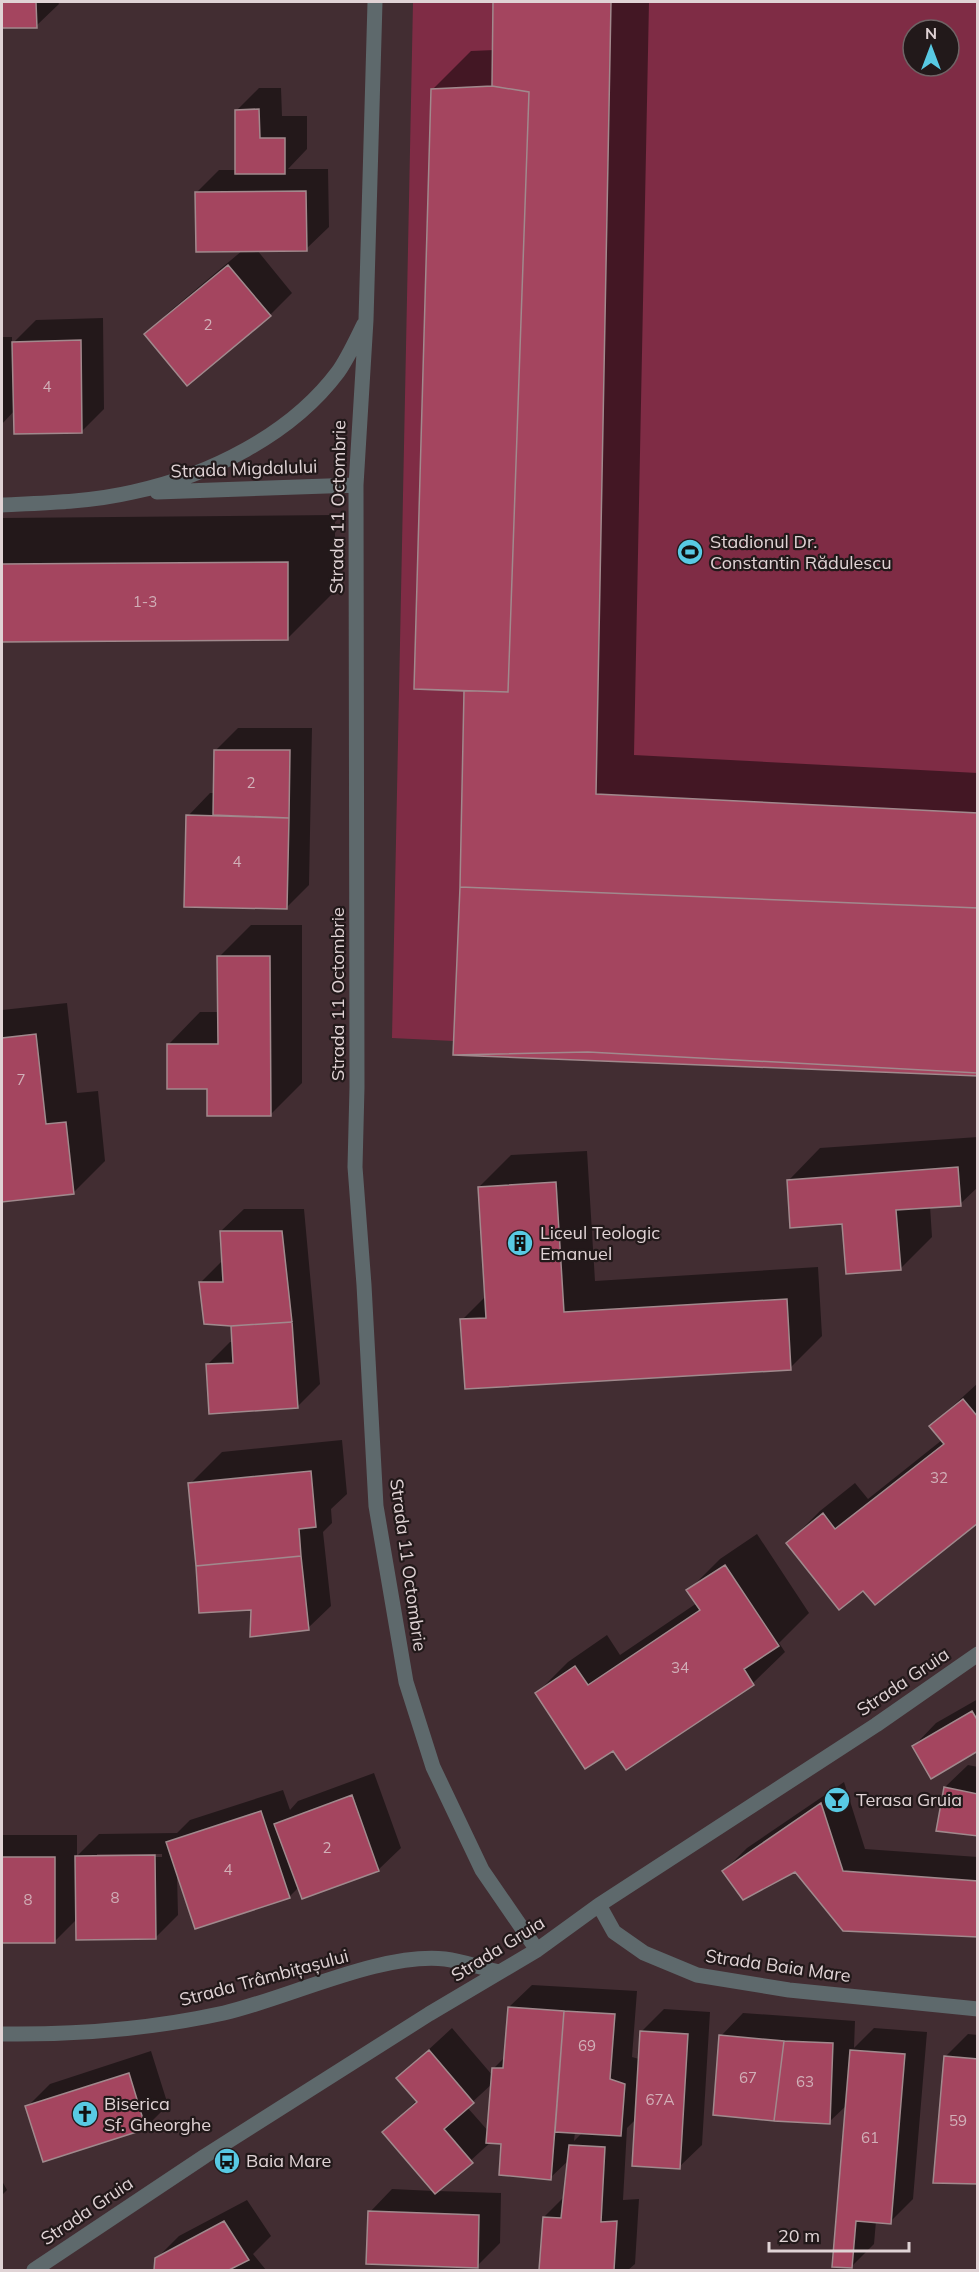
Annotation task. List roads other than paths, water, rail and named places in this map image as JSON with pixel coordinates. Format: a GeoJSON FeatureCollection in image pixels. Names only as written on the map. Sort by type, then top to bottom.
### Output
{"type":"FeatureCollection","features":[{"type":"Feature","properties":{"kind":"street","name":"Strada 11 Octombrie"},"geometry":{"type":"LineString","coordinates":[[375,2],[366,320],[356,485],[357,1087],[355,1167],[376,1506],[406,1682],[433,1767],[482,1870],[537,1950]]}},
{"type":"Feature","properties":{"kind":"street","name":"Strada Migdalului"},"geometry":{"type":"LineString","coordinates":[[133,492],[190,476],[244,450],[280,428],[317,397],[339,371],[366,320]]}},
{"type":"Feature","properties":{"kind":"street","name":"Strada Migdalului"},"geometry":{"type":"LineString","coordinates":[[2,505],[59,502],[133,492],[356,485]]}},
{"type":"Feature","properties":{"kind":"street","name":"Strada Gruia"},"geometry":{"type":"LineString","coordinates":[[34,2271],[205,2156],[537,1950],[599,1905],[876,1725],[978,1654]]}},
{"type":"Feature","properties":{"kind":"street","name":"Strada Baia Mare"},"geometry":{"type":"LineString","coordinates":[[599,1905],[614,1932],[644,1953],[697,1975],[789,1990],[978,2009]]}},
{"type":"Feature","properties":{"kind":"street","name":"Strada Trâmbițașului"},"geometry":{"type":"LineString","coordinates":[[2,2034],[54,2034],[159,2026],[227,2012],[392,1962],[444,1959],[499,1972]]}},
{"type":"Feature","properties":{"kind":"place","name":"Stadionul Dr. Constantin Rădulescu"},"geometry":{"type":"Point","coordinates":[690,552]}},
{"type":"Feature","properties":{"kind":"place","name":"Liceul Teologic Emanuel"},"geometry":{"type":"Point","coordinates":[520,1243]}},
{"type":"Feature","properties":{"kind":"place","name":"Terasa Gruia"},"geometry":{"type":"Point","coordinates":[837,1800]}},
{"type":"Feature","properties":{"kind":"place","name":"Biserica Sf. Gheorghe"},"geometry":{"type":"Point","coordinates":[85,2114]}},
{"type":"Feature","properties":{"kind":"place","name":"Baia Mare"},"geometry":{"type":"Point","coordinates":[227,2161]}}]}
